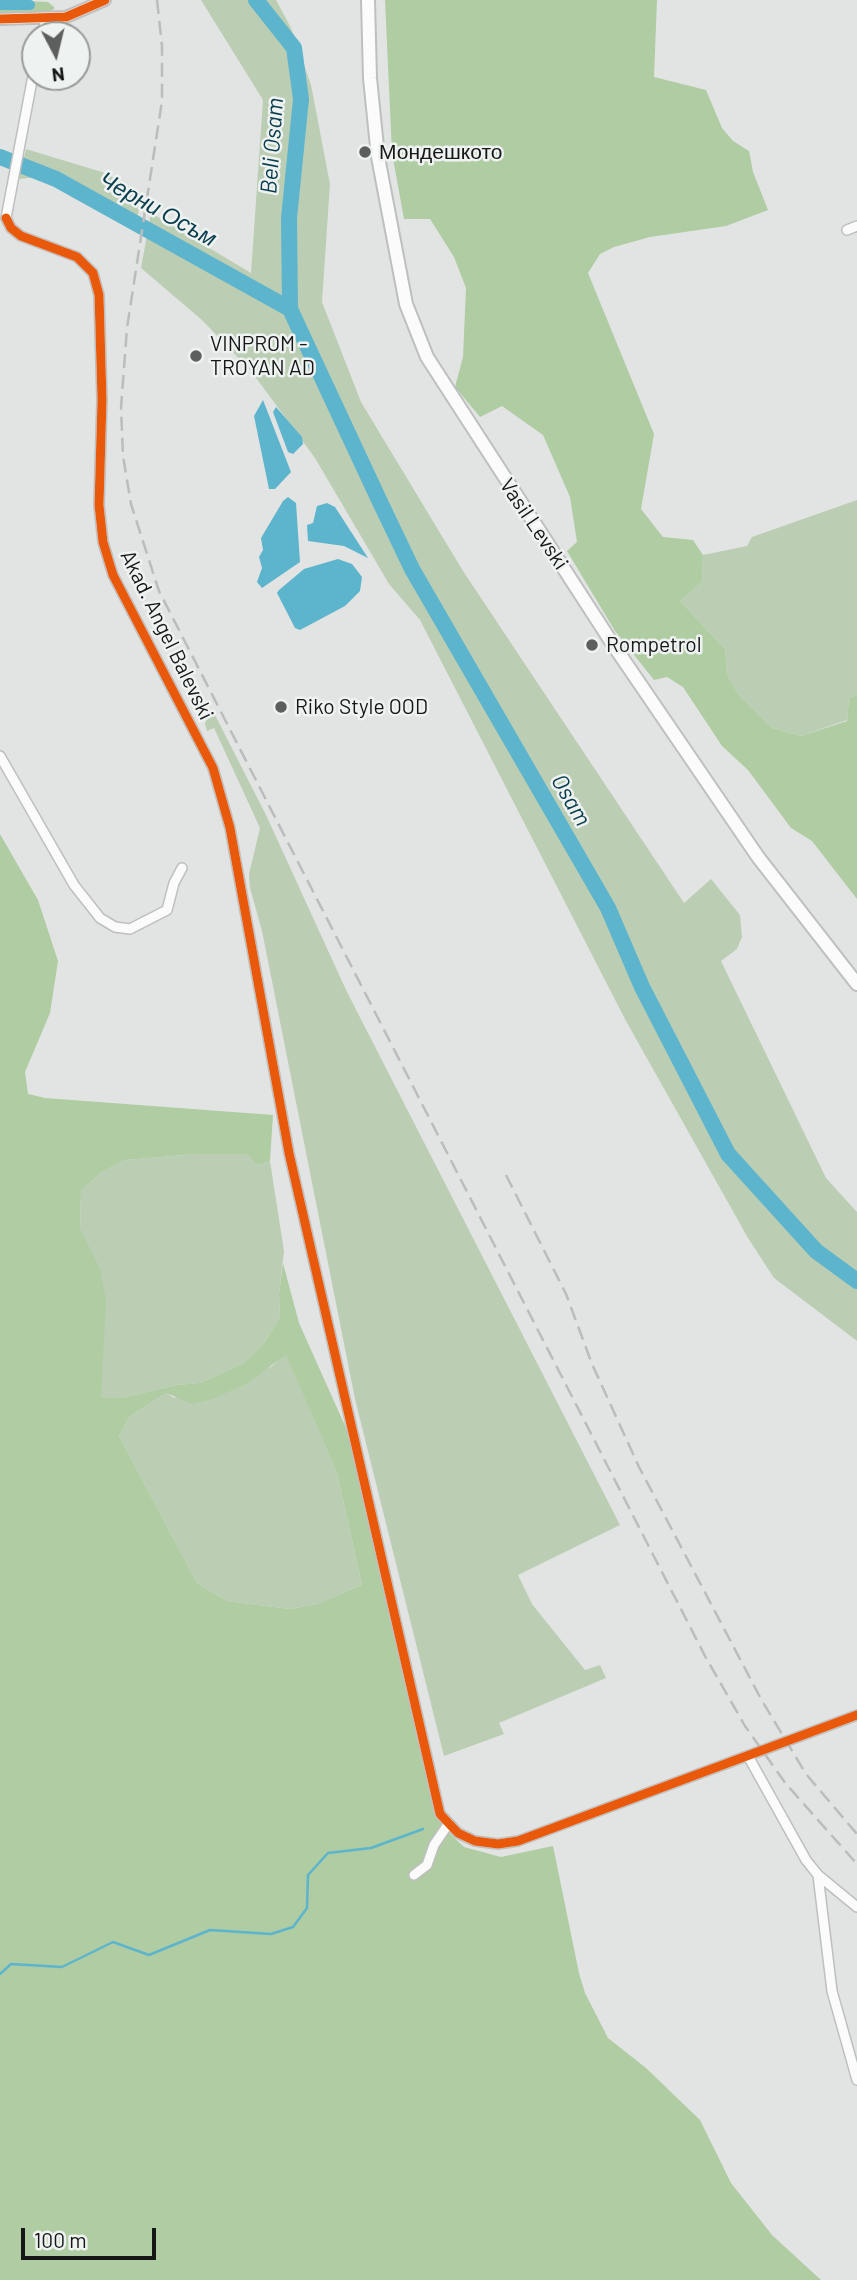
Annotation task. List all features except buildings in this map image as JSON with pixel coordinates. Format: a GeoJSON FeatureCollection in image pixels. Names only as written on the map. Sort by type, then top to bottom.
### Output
{"type":"FeatureCollection","features":[{"type":"Feature","properties":{"kind":"main road","name":"Vasil Levski"},"geometry":{"type":"LineString","coordinates":[[368,0],[370,78],[377,147],[406,304],[427,357],[612,643],[758,857],[857,984]]}},
{"type":"Feature","properties":{"kind":"street"},"geometry":{"type":"LineString","coordinates":[[0,19],[46,20],[84,11],[105,0]]}},
{"type":"Feature","properties":{"kind":"street"},"geometry":{"type":"LineString","coordinates":[[3,217],[29,91]]}},
{"type":"Feature","properties":{"kind":"street","name":"Akad. Angel Balevski"},"geometry":{"type":"LineString","coordinates":[[3,217],[21,236],[77,257],[93,273],[99,295],[102,400],[99,505],[103,542],[113,575],[213,768],[230,828],[292,1167],[434,1797],[440,1814],[449,1824]]}},
{"type":"Feature","properties":{"kind":"street"},"geometry":{"type":"LineString","coordinates":[[847,230],[857,226]]}},
{"type":"Feature","properties":{"kind":"street"},"geometry":{"type":"LineString","coordinates":[[0,756],[74,886],[100,918],[115,927],[130,929],[167,910],[174,883],[182,868]]}},
{"type":"Feature","properties":{"kind":"street"},"geometry":{"type":"LineString","coordinates":[[414,1875],[427,1865],[435,1845],[449,1824],[458,1833],[475,1841],[498,1844],[518,1841],[857,1715]]}},
{"type":"Feature","properties":{"kind":"street"},"geometry":{"type":"LineString","coordinates":[[748,1756],[778,1814],[818,1875],[857,1907]]}},
{"type":"Feature","properties":{"kind":"street"},"geometry":{"type":"LineString","coordinates":[[818,1875],[832,1991],[857,2080]]}},
{"type":"Feature","properties":{"kind":"green space"},"geometry":{"type":"Polygon","coordinates":[[[0,0],[48,2],[55,8],[36,21],[0,22],[0,0]]]}},
{"type":"Feature","properties":{"kind":"green space"},"geometry":{"type":"Polygon","coordinates":[[[201,0],[276,0],[291,28],[311,85],[330,184],[322,302],[361,402],[463,571],[684,903],[711,879],[740,915],[742,937],[737,949],[721,961],[826,1178],[857,1212],[857,1341],[774,1278],[748,1238],[626,1021],[420,620],[389,584],[315,458],[251,371],[202,320],[141,268],[151,213],[251,273],[263,100],[201,0]]]}},
{"type":"Feature","properties":{"kind":"green space"},"geometry":{"type":"Polygon","coordinates":[[[385,0],[657,0],[654,77],[706,90],[722,128],[733,141],[749,151],[753,172],[768,210],[726,226],[650,237],[614,247],[600,254],[588,273],[654,434],[641,509],[663,537],[693,540],[703,555],[702,582],[680,601],[725,649],[727,674],[738,694],[772,728],[801,736],[847,721],[849,698],[857,695],[857,899],[812,841],[791,828],[748,770],[722,746],[683,687],[667,677],[654,680],[615,631],[567,551],[577,542],[570,497],[543,435],[502,406],[480,417],[455,387],[463,357],[466,288],[454,257],[430,219],[404,219],[392,153],[385,0]]]}},
{"type":"Feature","properties":{"kind":"green space"},"geometry":{"type":"Polygon","coordinates":[[[26,149],[105,173],[142,194],[137,219],[97,194],[39,177],[19,179],[26,149]]]}},
{"type":"Feature","properties":{"kind":"green space"},"geometry":{"type":"Polygon","coordinates":[[[857,500],[857,695],[849,698],[847,720],[801,736],[772,728],[738,694],[727,674],[725,649],[680,601],[702,582],[703,555],[747,546],[752,537],[857,500]]]}},
{"type":"Feature","properties":{"kind":"green space"},"geometry":{"type":"Polygon","coordinates":[[[210,715],[215,715],[266,815],[347,992],[620,1525],[518,1575],[532,1604],[585,1670],[600,1665],[606,1678],[499,1723],[504,1734],[444,1756],[355,1399],[262,931],[250,888],[249,874],[260,828],[214,728],[207,731],[205,723],[210,715]]]}},
{"type":"Feature","properties":{"kind":"green space"},"geometry":{"type":"Polygon","coordinates":[[[0,834],[38,900],[58,961],[50,1013],[25,1072],[28,1094],[45,1098],[273,1115],[270,1161],[257,1165],[246,1154],[196,1154],[125,1160],[100,1173],[81,1191],[80,1229],[100,1269],[106,1300],[101,1398],[121,1398],[177,1385],[200,1383],[244,1363],[265,1342],[280,1317],[279,1294],[283,1263],[299,1323],[350,1437],[426,1770],[447,1831],[464,1847],[501,1857],[553,1846],[579,1973],[585,1993],[608,2038],[646,2068],[700,2120],[731,2183],[772,2235],[821,2280],[0,2280],[0,834]],[[286,1355],[246,1384],[212,1399],[192,1404],[166,1393],[129,1417],[119,1436],[197,1583],[227,1601],[290,1609],[317,1604],[362,1585],[337,1473],[286,1355]]]}},
{"type":"Feature","properties":{"kind":"green space"},"geometry":{"type":"Polygon","coordinates":[[[196,1154],[246,1154],[257,1165],[270,1161],[284,1251],[279,1294],[280,1317],[265,1342],[244,1363],[200,1383],[177,1385],[121,1398],[100,1398],[100,1370],[80,1229],[81,1191],[100,1173],[125,1160],[196,1154]]]}},
{"type":"Feature","properties":{"kind":"green space"},"geometry":{"type":"Polygon","coordinates":[[[286,1354],[337,1473],[362,1585],[317,1604],[290,1609],[227,1601],[197,1583],[119,1436],[129,1417],[166,1393],[174,1398],[271,1367],[286,1354]]]}},
{"type":"Feature","properties":{"kind":"water"},"geometry":{"type":"Polygon","coordinates":[[[263,400],[291,472],[275,489],[269,489],[254,416],[263,400]]]}},
{"type":"Feature","properties":{"kind":"water"},"geometry":{"type":"Polygon","coordinates":[[[276,407],[302,437],[303,444],[293,454],[288,452],[273,412],[276,407]]]}},
{"type":"Feature","properties":{"kind":"water"},"geometry":{"type":"Polygon","coordinates":[[[288,497],[296,503],[300,562],[262,588],[257,582],[262,568],[259,557],[263,550],[261,538],[288,497]]]}},
{"type":"Feature","properties":{"kind":"water"},"geometry":{"type":"Polygon","coordinates":[[[327,503],[335,507],[368,558],[344,546],[308,541],[307,525],[313,523],[317,506],[327,503]]]}},
{"type":"Feature","properties":{"kind":"water"},"geometry":{"type":"Polygon","coordinates":[[[338,559],[352,564],[362,577],[360,591],[345,606],[300,630],[295,628],[277,593],[304,569],[338,559]]]}},
{"type":"Feature","properties":{"kind":"waterway","name":"Osam"},"geometry":{"type":"LineString","coordinates":[[256,0],[294,48],[301,99],[289,218],[290,309],[380,502],[412,569],[608,908],[642,987],[728,1154],[816,1251],[857,1281]]}},
{"type":"Feature","properties":{"kind":"waterway"},"geometry":{"type":"LineString","coordinates":[[0,5],[30,5]]}},
{"type":"Feature","properties":{"kind":"waterway","name":"Черни Осъм"},"geometry":{"type":"LineString","coordinates":[[0,157],[56,179],[290,309]]}},
{"type":"Feature","properties":{"kind":"waterway"},"geometry":{"type":"LineString","coordinates":[[0,1974],[11,1964],[62,1967],[113,1942],[149,1955],[210,1930],[271,1934],[293,1927],[307,1908],[308,1875],[328,1853],[371,1848],[423,1829]]}},
{"type":"Feature","properties":{"kind":"railway"},"geometry":{"type":"LineString","coordinates":[[157,0],[162,46],[162,101],[127,328],[121,408],[123,456],[131,504],[159,591],[705,1656],[745,1726],[786,1784],[857,1864]]}},
{"type":"Feature","properties":{"kind":"railway"},"geometry":{"type":"LineString","coordinates":[[506,1175],[566,1294],[592,1364],[639,1467],[761,1699],[806,1774],[857,1834]]}},
{"type":"Feature","properties":{"kind":"cycle path"},"geometry":{"type":"LineString","coordinates":[[0,19],[66,17],[105,0]]}},
{"type":"Feature","properties":{"kind":"cycle path"},"geometry":{"type":"LineString","coordinates":[[6,218],[11,228],[21,236],[77,257],[93,273],[99,295],[102,400],[99,505],[103,542],[113,575],[213,768],[230,828],[289,1153],[440,1814],[458,1833],[475,1841],[498,1844],[518,1841],[857,1715]]}},
{"type":"Feature","properties":{"kind":"place","name":"Мондешкото"},"geometry":{"type":"Point","coordinates":[365,152]}},
{"type":"Feature","properties":{"kind":"place","name":"VINPROM - TROYAN AD"},"geometry":{"type":"Point","coordinates":[196,356]}},
{"type":"Feature","properties":{"kind":"place","name":"Rompetrol"},"geometry":{"type":"Point","coordinates":[592,645]}},
{"type":"Feature","properties":{"kind":"place","name":"Riko Style OOD"},"geometry":{"type":"Point","coordinates":[281,707]}},
{"type":"Feature","properties":{"kind":"water label","name":"Beli Osam"},"geometry":{"type":"Point","coordinates":[272,146]}}]}
